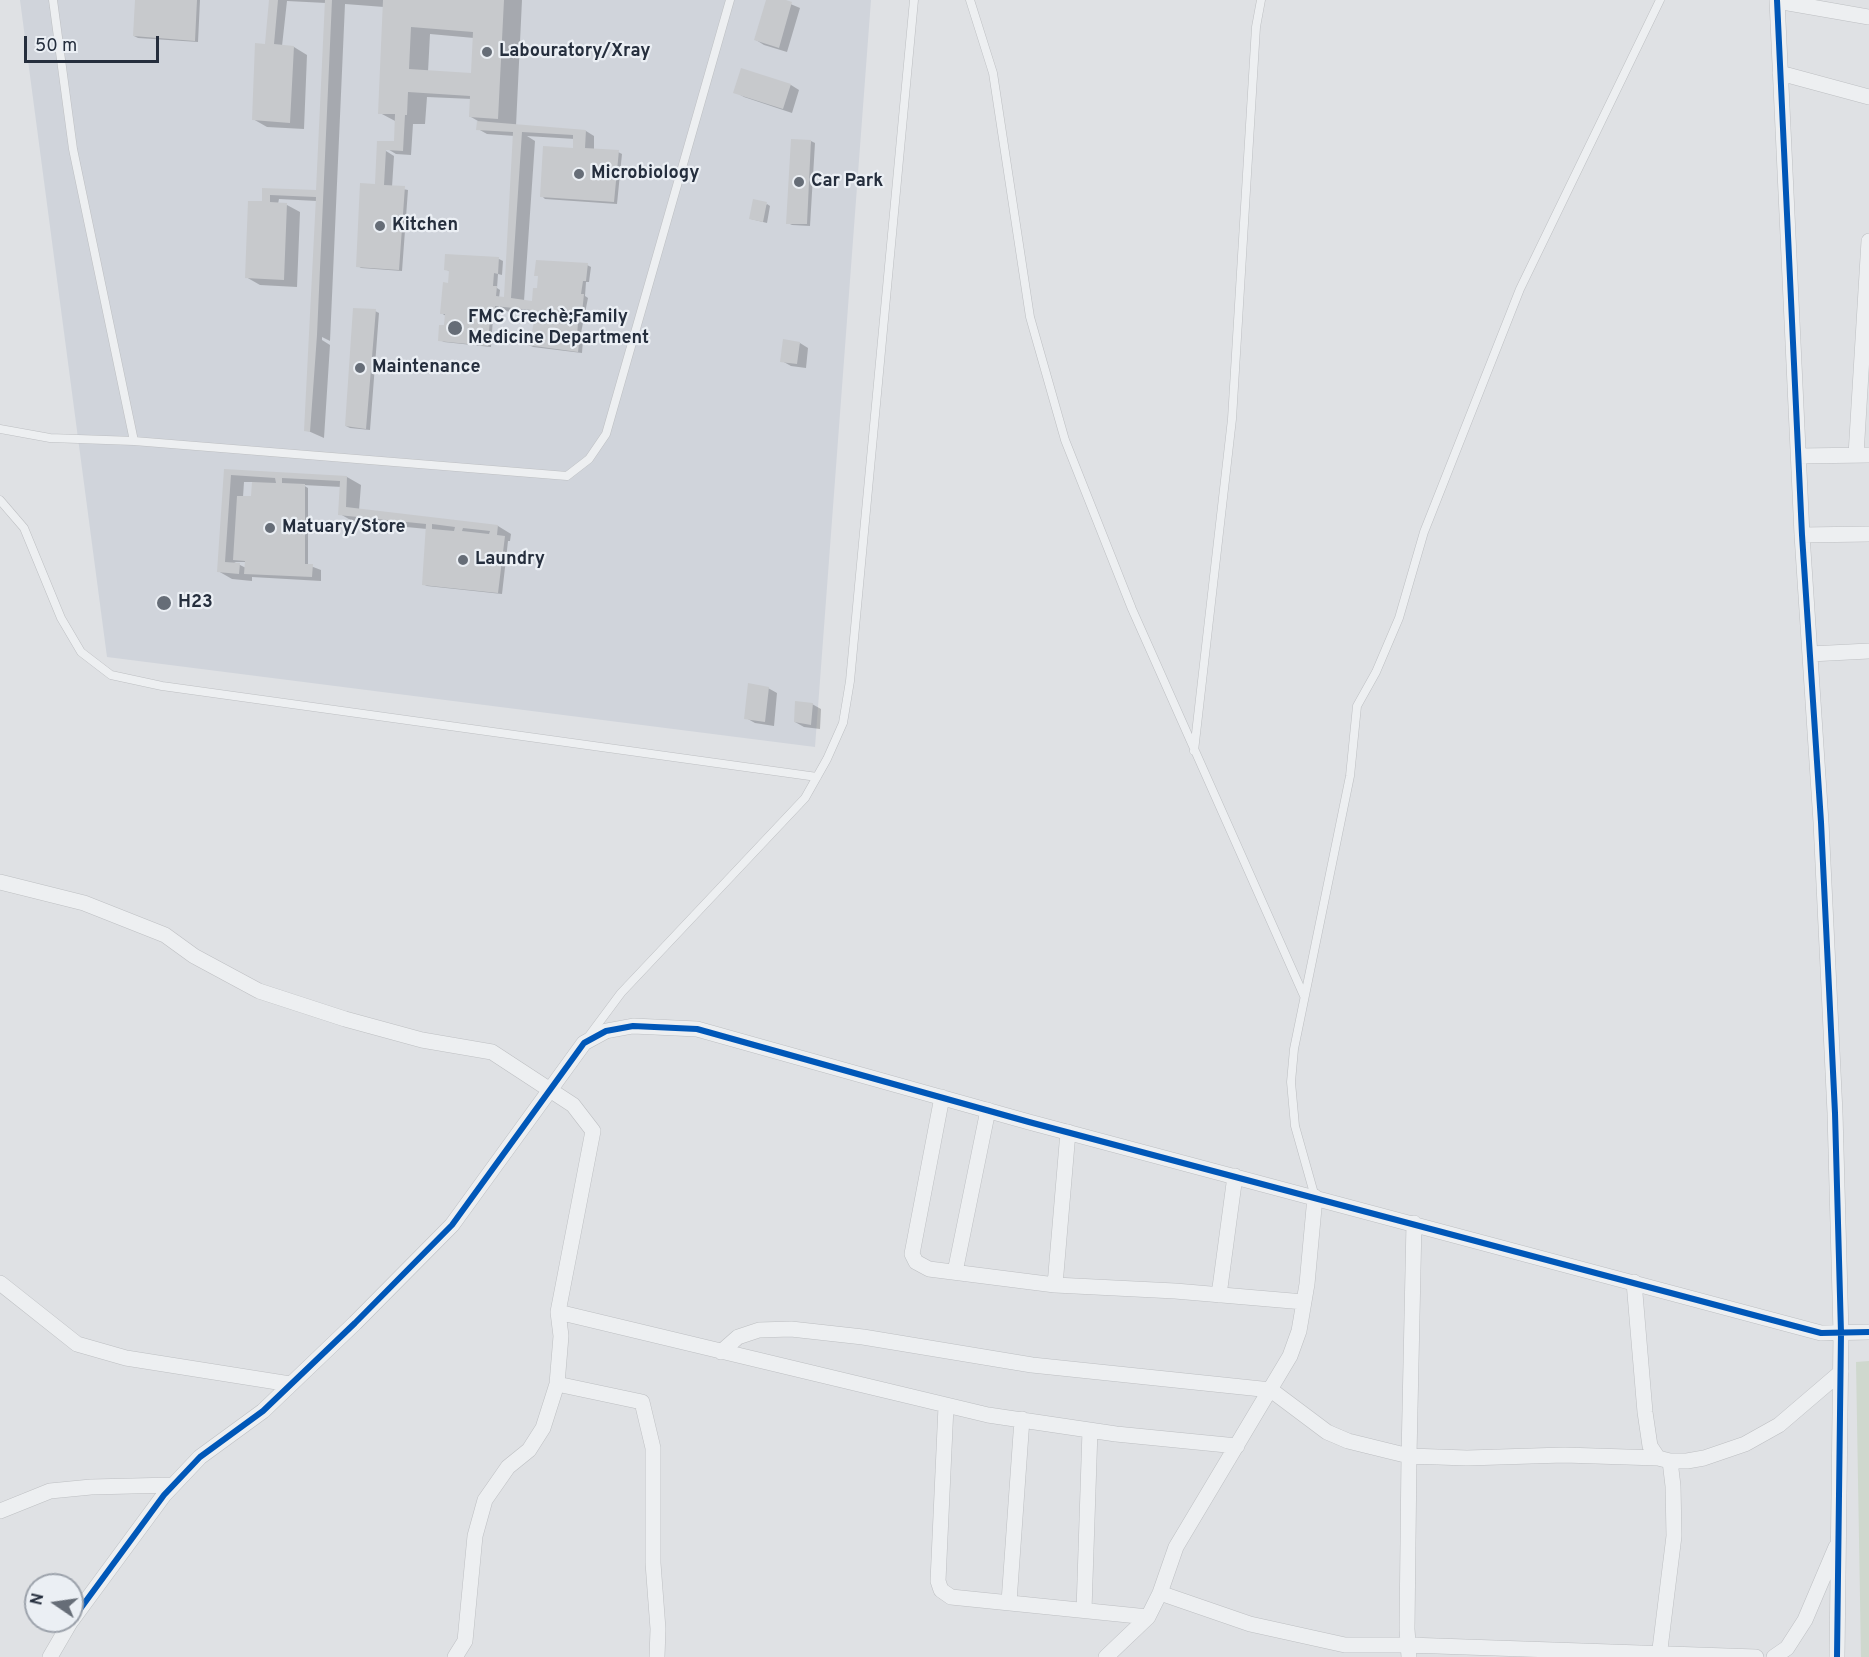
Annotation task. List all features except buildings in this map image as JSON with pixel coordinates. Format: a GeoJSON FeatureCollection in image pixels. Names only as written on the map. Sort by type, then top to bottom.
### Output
{"type":"FeatureCollection","features":[{"type":"Feature","properties":{"kind":"street"},"geometry":{"type":"LineString","coordinates":[[1837,1657],[1841,1333],[1835,1113],[1820,811],[1802,535],[1777,1],[1869,17]]}},
{"type":"Feature","properties":{"kind":"street"},"geometry":{"type":"LineString","coordinates":[[1780,73],[1869,97]]}},
{"type":"Feature","properties":{"kind":"street"},"geometry":{"type":"LineString","coordinates":[[1798,456],[1863,455],[1869,241]]}},
{"type":"Feature","properties":{"kind":"street"},"geometry":{"type":"LineString","coordinates":[[1802,535],[1869,534]]}},
{"type":"Feature","properties":{"kind":"street"},"geometry":{"type":"LineString","coordinates":[[1810,654],[1869,651]]}},
{"type":"Feature","properties":{"kind":"street"},"geometry":{"type":"LineString","coordinates":[[0,882],[84,903],[165,935],[194,956],[260,991],[345,1019],[422,1040],[492,1052],[573,1104],[593,1131],[558,1312],[561,1336],[558,1384],[543,1428],[529,1450],[508,1467],[485,1500],[474,1536],[465,1641],[455,1657]]}},
{"type":"Feature","properties":{"kind":"street"},"geometry":{"type":"LineString","coordinates":[[84,1603],[164,1495],[200,1457],[263,1411],[355,1323],[452,1225],[584,1043],[606,1031],[633,1026],[697,1029],[1068,1132],[1821,1333],[1869,1332]]}},
{"type":"Feature","properties":{"kind":"street"},"geometry":{"type":"LineString","coordinates":[[942,1097],[912,1254],[916,1262],[929,1269],[1055,1285],[1304,1302]]}},
{"type":"Feature","properties":{"kind":"street"},"geometry":{"type":"LineString","coordinates":[[956,1272],[988,1110]]}},
{"type":"Feature","properties":{"kind":"street"},"geometry":{"type":"LineString","coordinates":[[1055,1285],[1068,1132]]}},
{"type":"Feature","properties":{"kind":"street"},"geometry":{"type":"LineString","coordinates":[[1219,1295],[1235,1176]]}},
{"type":"Feature","properties":{"kind":"street"},"geometry":{"type":"LineString","coordinates":[[1106,1657],[1148,1617],[1160,1593],[1176,1547],[1290,1356],[1299,1331],[1304,1302],[1315,1197]]}},
{"type":"Feature","properties":{"kind":"street"},"geometry":{"type":"LineString","coordinates":[[1409,1651],[1409,1456],[1414,1223]]}},
{"type":"Feature","properties":{"kind":"street"},"geometry":{"type":"LineString","coordinates":[[1634,1282],[1650,1446],[1664,1460],[1673,1486],[1674,1536],[1659,1655]]}},
{"type":"Feature","properties":{"kind":"street"},"geometry":{"type":"LineString","coordinates":[[0,1283],[77,1344],[126,1358],[290,1384]]}},
{"type":"Feature","properties":{"kind":"street"},"geometry":{"type":"LineString","coordinates":[[558,1312],[988,1415],[1090,1430],[1237,1446]]}},
{"type":"Feature","properties":{"kind":"street"},"geometry":{"type":"LineString","coordinates":[[721,1352],[738,1336],[759,1330],[790,1329],[863,1337],[1032,1365],[1271,1390],[1327,1431],[1348,1441],[1409,1456],[1467,1458],[1564,1455],[1687,1461],[1704,1458],[1744,1444],[1779,1425],[1841,1372]]}},
{"type":"Feature","properties":{"kind":"street"},"geometry":{"type":"LineString","coordinates":[[558,1384],[642,1402],[653,1448],[653,1563],[658,1629],[657,1657]]}},
{"type":"Feature","properties":{"kind":"street"},"geometry":{"type":"LineString","coordinates":[[946,1406],[938,1581],[941,1590],[951,1597],[1148,1617]]}},
{"type":"Feature","properties":{"kind":"street"},"geometry":{"type":"LineString","coordinates":[[1009,1602],[1022,1419]]}},
{"type":"Feature","properties":{"kind":"street"},"geometry":{"type":"LineString","coordinates":[[1084,1610],[1090,1430]]}},
{"type":"Feature","properties":{"kind":"street"},"geometry":{"type":"LineString","coordinates":[[0,1510],[50,1491],[91,1487],[173,1485]]}},
{"type":"Feature","properties":{"kind":"street"},"geometry":{"type":"LineString","coordinates":[[1780,1656],[1805,1620],[1839,1540]]}},
{"type":"Feature","properties":{"kind":"street"},"geometry":{"type":"LineString","coordinates":[[1160,1593],[1250,1623],[1345,1645],[1409,1651],[1756,1657]]}},
{"type":"Feature","properties":{"kind":"street"},"geometry":{"type":"LineString","coordinates":[[50,1657],[64,1633]]}},
{"type":"Feature","properties":{"kind":"lane"},"geometry":{"type":"LineString","coordinates":[[52,0],[73,149],[134,441]]}},
{"type":"Feature","properties":{"kind":"lane"},"geometry":{"type":"LineString","coordinates":[[0,429],[50,438],[134,441],[567,476],[589,459],[606,434],[730,0]]}},
{"type":"Feature","properties":{"kind":"lane"},"geometry":{"type":"LineString","coordinates":[[584,1043],[621,993],[806,798],[843,723],[850,681],[914,0]]}},
{"type":"Feature","properties":{"kind":"lane"},"geometry":{"type":"LineString","coordinates":[[970,0],[993,73],[1030,317],[1065,440],[1132,609],[1194,753],[1304,996]]}},
{"type":"Feature","properties":{"kind":"lane"},"geometry":{"type":"LineString","coordinates":[[1194,753],[1232,419],[1256,27],[1261,0]]}},
{"type":"Feature","properties":{"kind":"lane"},"geometry":{"type":"LineString","coordinates":[[1315,1197],[1295,1126],[1291,1082],[1294,1049],[1304,996],[1350,776],[1357,706],[1376,672],[1400,618],[1424,532],[1520,289],[1660,0]]}},
{"type":"Feature","properties":{"kind":"lane"},"geometry":{"type":"LineString","coordinates":[[0,500],[24,528],[61,618],[81,652],[111,675],[162,686],[817,777]]}},
{"type":"Feature","properties":{"kind":"shaded area","name":"FMC Crechè;Family Medicine Department"},"geometry":{"type":"Polygon","coordinates":[[[20,0],[871,0],[815,747],[107,657],[20,0]]]}},
{"type":"Feature","properties":{"kind":"shaded area"},"geometry":{"type":"Polygon","coordinates":[[[1869,1361],[1869,1657],[1861,1657],[1856,1362],[1869,1361]]]}},
{"type":"Feature","properties":{"kind":"cycle path"},"geometry":{"type":"LineString","coordinates":[[1777,0],[1802,535],[1821,822],[1835,1113],[1841,1333],[1837,1657]]}},
{"type":"Feature","properties":{"kind":"cycle path"},"geometry":{"type":"LineString","coordinates":[[84,1604],[164,1495],[200,1457],[263,1411],[355,1323],[452,1225],[584,1043],[606,1031],[633,1026],[697,1029],[1029,1122],[1821,1333],[1869,1332]]}},
{"type":"Feature","properties":{"kind":"place","name":"Labouratory/Xray"},"geometry":{"type":"Point","coordinates":[487,52]}},
{"type":"Feature","properties":{"kind":"place","name":"Microbiology"},"geometry":{"type":"Point","coordinates":[579,174]}},
{"type":"Feature","properties":{"kind":"place","name":"Car Park"},"geometry":{"type":"Point","coordinates":[799,182]}},
{"type":"Feature","properties":{"kind":"place","name":"Kitchen"},"geometry":{"type":"Point","coordinates":[380,226]}},
{"type":"Feature","properties":{"kind":"place","name":"FMC Crechè;Family Medicine Department"},"geometry":{"type":"Point","coordinates":[455,328]}},
{"type":"Feature","properties":{"kind":"place","name":"Maintenance"},"geometry":{"type":"Point","coordinates":[360,368]}},
{"type":"Feature","properties":{"kind":"place","name":"Matuary/Store"},"geometry":{"type":"Point","coordinates":[270,528]}},
{"type":"Feature","properties":{"kind":"place","name":"Laundry"},"geometry":{"type":"Point","coordinates":[463,560]}},
{"type":"Feature","properties":{"kind":"place","name":"H23"},"geometry":{"type":"Point","coordinates":[164,603]}}]}
